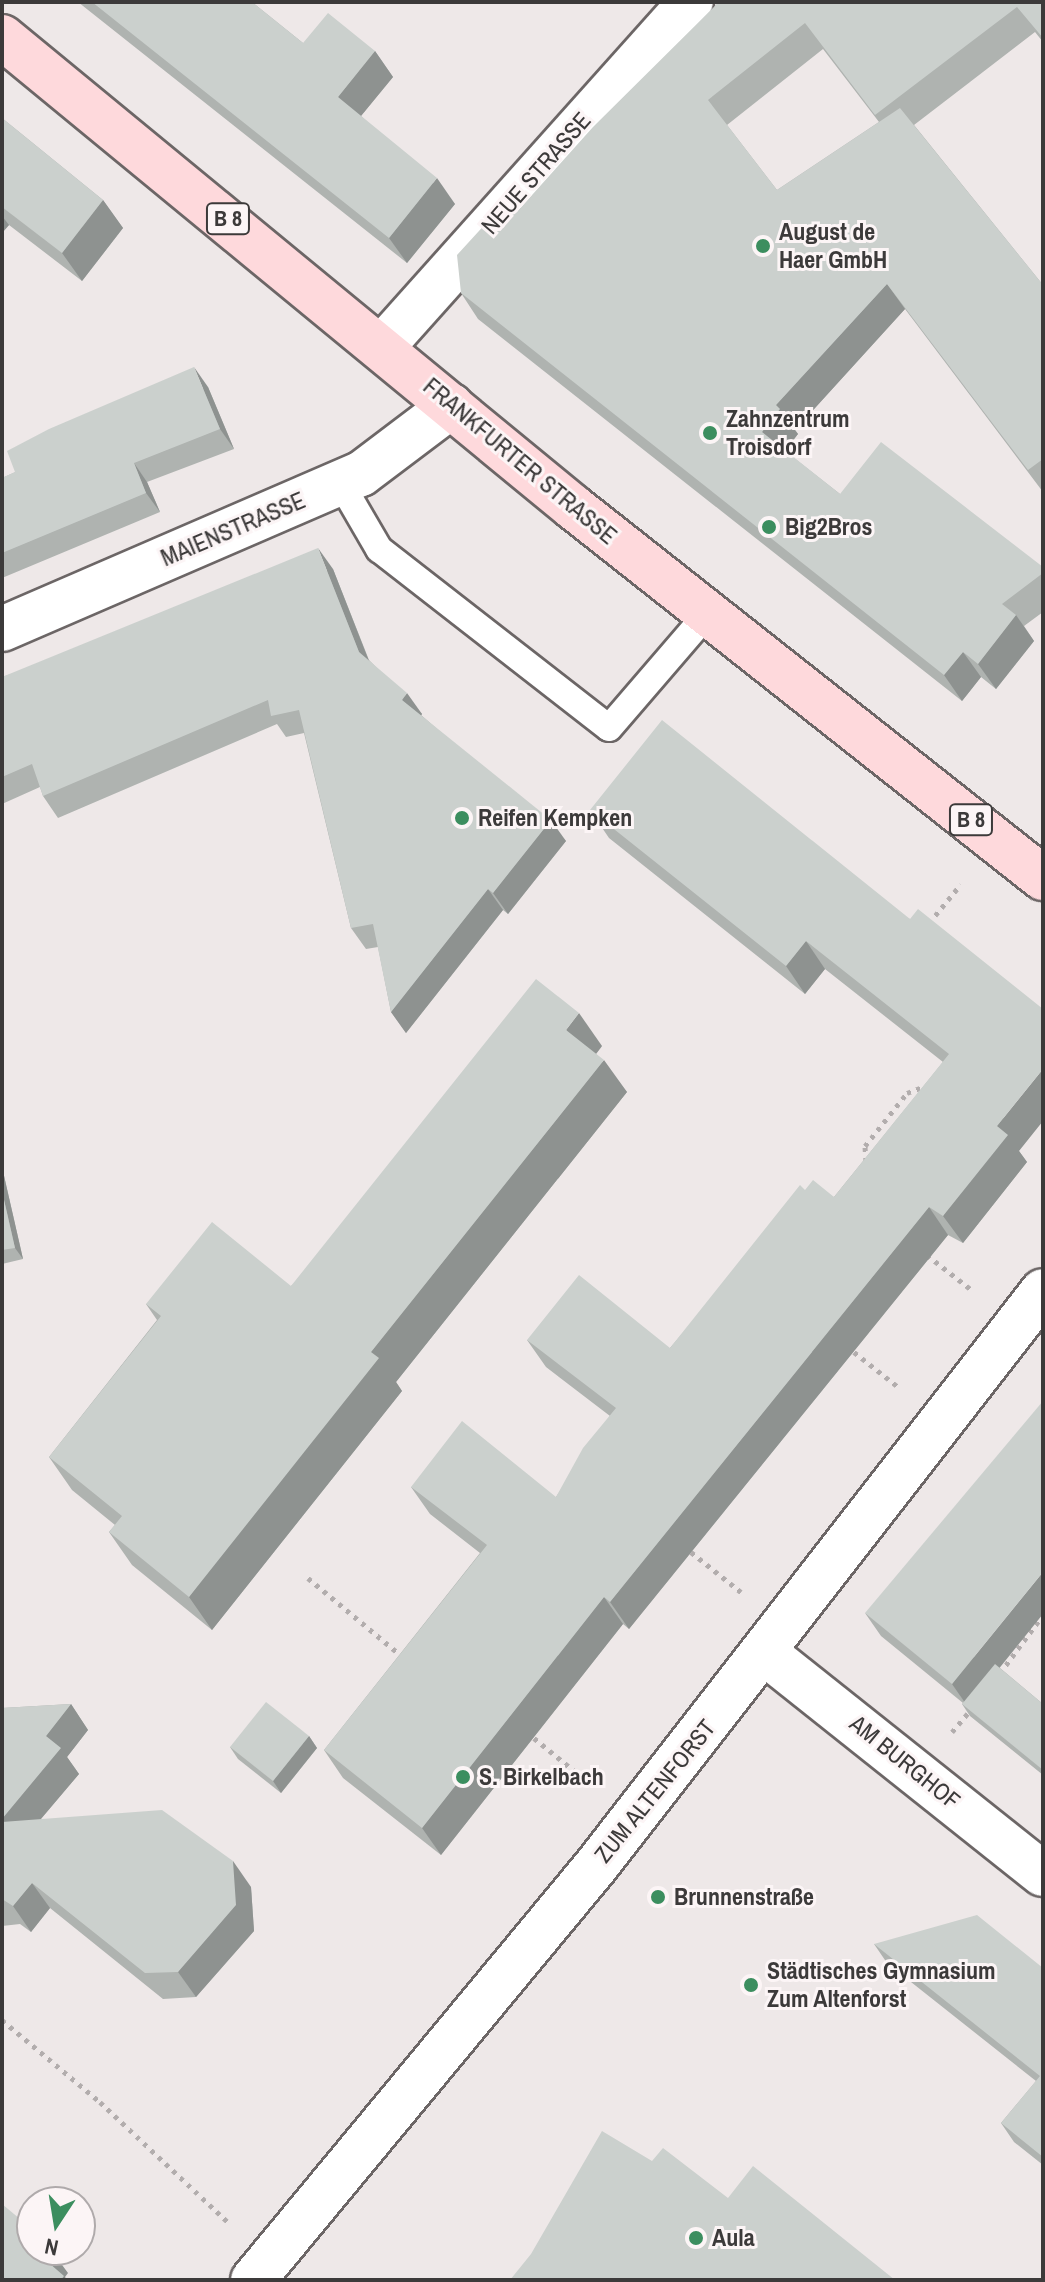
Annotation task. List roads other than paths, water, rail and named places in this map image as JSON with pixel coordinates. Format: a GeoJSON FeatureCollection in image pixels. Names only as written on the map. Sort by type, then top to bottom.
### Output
{"type":"FeatureCollection","features":[{"type":"Feature","properties":{"kind":"main road","name":"FRANKFURTER STRASSE"},"geometry":{"type":"LineString","coordinates":[[2,37],[383,346],[451,406],[1043,878]]}},
{"type":"Feature","properties":{"kind":"street","name":"NEUE STRASSE"},"geometry":{"type":"LineString","coordinates":[[383,346],[691,2]]}},
{"type":"Feature","properties":{"kind":"street","name":"MAIENSTRASSE"},"geometry":{"type":"LineString","coordinates":[[2,629],[361,474],[451,406]]}},
{"type":"Feature","properties":{"kind":"street","name":"ZUM ALTENFORST"},"geometry":{"type":"LineString","coordinates":[[261,2270],[765,1653],[1043,1291]]}},
{"type":"Feature","properties":{"kind":"street","name":"AM BURGHOF"},"geometry":{"type":"LineString","coordinates":[[765,1653],[1043,1874]]}},
{"type":"Feature","properties":{"kind":"lane"},"geometry":{"type":"LineString","coordinates":[[340,482],[379,549],[609,728],[708,613]]}},
{"type":"Feature","properties":{"kind":"place","name":"August de Haer GmbH"},"geometry":{"type":"Point","coordinates":[763,246]}},
{"type":"Feature","properties":{"kind":"place","name":"Zahnzentrum Troisdorf"},"geometry":{"type":"Point","coordinates":[710,433]}},
{"type":"Feature","properties":{"kind":"place","name":"Big2Bros"},"geometry":{"type":"Point","coordinates":[769,527]}},
{"type":"Feature","properties":{"kind":"place","name":"Reifen Kempken"},"geometry":{"type":"Point","coordinates":[462,818]}},
{"type":"Feature","properties":{"kind":"place","name":"S. Birkelbach"},"geometry":{"type":"Point","coordinates":[463,1777]}},
{"type":"Feature","properties":{"kind":"place","name":"Brunnenstraße"},"geometry":{"type":"Point","coordinates":[658,1897]}},
{"type":"Feature","properties":{"kind":"place","name":"Städtisches Gymnasium Zum Altenforst"},"geometry":{"type":"Point","coordinates":[751,1985]}},
{"type":"Feature","properties":{"kind":"place","name":"Aula"},"geometry":{"type":"Point","coordinates":[696,2238]}}]}
